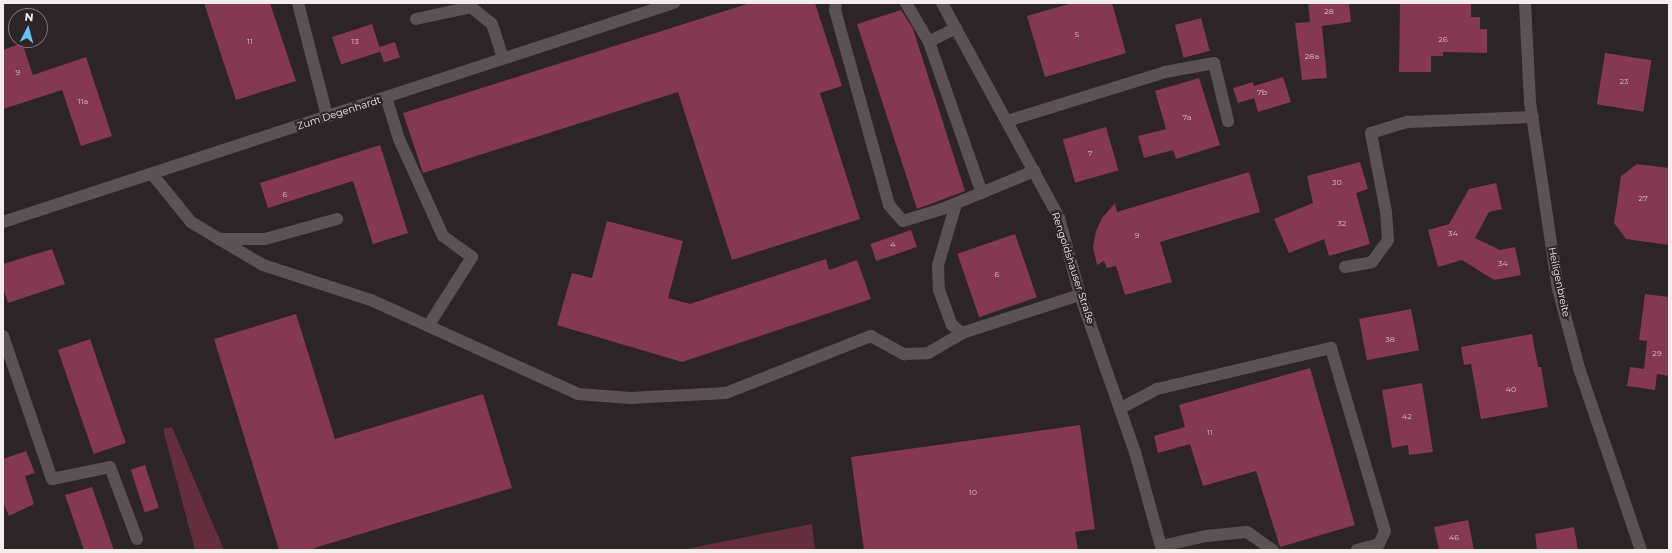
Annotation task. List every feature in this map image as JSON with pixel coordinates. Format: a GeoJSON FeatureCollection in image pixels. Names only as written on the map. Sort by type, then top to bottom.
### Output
{"type":"FeatureCollection","features":[{"type":"Feature","properties":{"kind":"street"},"geometry":{"type":"LineString","coordinates":[[298,3],[327,116]]}},
{"type":"Feature","properties":{"kind":"street","name":"Zum Degenhardt"},"geometry":{"type":"LineString","coordinates":[[3,222],[674,3]]}},
{"type":"Feature","properties":{"kind":"street"},"geometry":{"type":"LineString","coordinates":[[836,3],[835,10],[889,205],[903,221],[956,204],[1034,172]]}},
{"type":"Feature","properties":{"kind":"street"},"geometry":{"type":"LineString","coordinates":[[906,3],[928,42],[982,193]]}},
{"type":"Feature","properties":{"kind":"street","name":"Rengoldshauser Straße"},"geometry":{"type":"LineString","coordinates":[[942,3],[1058,218],[1080,294],[1121,408],[1162,548]]}},
{"type":"Feature","properties":{"kind":"street","name":"Heiligenbreite"},"geometry":{"type":"LineString","coordinates":[[1525,3],[1533,118],[1558,289],[1579,368],[1641,550]]}},
{"type":"Feature","properties":{"kind":"street"},"geometry":{"type":"LineString","coordinates":[[416,19],[470,7],[492,24],[503,58]]}},
{"type":"Feature","properties":{"kind":"street"},"geometry":{"type":"LineString","coordinates":[[928,42],[956,28]]}},
{"type":"Feature","properties":{"kind":"street"},"geometry":{"type":"LineString","coordinates":[[1007,121],[1165,72],[1214,63],[1228,121]]}},
{"type":"Feature","properties":{"kind":"street"},"geometry":{"type":"LineString","coordinates":[[386,97],[399,139],[443,236],[472,257],[428,326]]}},
{"type":"Feature","properties":{"kind":"street"},"geometry":{"type":"LineString","coordinates":[[1345,267],[1372,262],[1388,240],[1386,212],[1371,133],[1408,122],[1533,118]]}},
{"type":"Feature","properties":{"kind":"street"},"geometry":{"type":"LineString","coordinates":[[152,174],[191,222],[263,265],[371,300],[578,394],[630,398],[726,392],[871,336],[904,354],[928,353],[962,333],[1080,294]]}},
{"type":"Feature","properties":{"kind":"street"},"geometry":{"type":"LineString","coordinates":[[956,204],[938,265],[940,290],[952,325],[962,333]]}},
{"type":"Feature","properties":{"kind":"street"},"geometry":{"type":"LineString","coordinates":[[219,239],[265,239],[337,218]]}},
{"type":"Feature","properties":{"kind":"street"},"geometry":{"type":"LineString","coordinates":[[3,336],[52,479],[110,467],[137,539]]}},
{"type":"Feature","properties":{"kind":"street"},"geometry":{"type":"LineString","coordinates":[[1121,408],[1157,389],[1331,348],[1386,531],[1379,544],[1356,550]]}},
{"type":"Feature","properties":{"kind":"street"},"geometry":{"type":"LineString","coordinates":[[1162,548],[1206,536],[1247,532],[1273,550]]}},
{"type":"Feature","properties":{"kind":"shaded area"},"geometry":{"type":"Polygon","coordinates":[[[172,427],[224,550],[195,550],[163,429],[172,427]]]}},
{"type":"Feature","properties":{"kind":"shaded area"},"geometry":{"type":"Polygon","coordinates":[[[812,524],[815,550],[680,550],[812,524]]]}},
{"type":"Feature","properties":{"kind":"building"},"geometry":{"type":"Polygon","coordinates":[[[204,3],[270,3],[296,81],[236,100],[204,3]]]}},
{"type":"Feature","properties":{"kind":"building"},"geometry":{"type":"Polygon","coordinates":[[[750,3],[815,3],[842,86],[820,93],[860,219],[732,260],[678,92],[423,173],[403,113],[750,3]]]}},
{"type":"Feature","properties":{"kind":"building"},"geometry":{"type":"Polygon","coordinates":[[[1072,3],[1112,3],[1126,53],[1045,77],[1027,16],[1072,3]]]}},
{"type":"Feature","properties":{"kind":"building"},"geometry":{"type":"Polygon","coordinates":[[[1308,3],[1349,3],[1351,22],[1322,26],[1327,78],[1302,80],[1295,23],[1310,22],[1308,3]]]}},
{"type":"Feature","properties":{"kind":"building"},"geometry":{"type":"Polygon","coordinates":[[[1400,3],[1471,3],[1471,17],[1480,17],[1480,29],[1487,29],[1487,53],[1443,52],[1443,56],[1431,56],[1431,72],[1399,72],[1400,3]]]}},
{"type":"Feature","properties":{"kind":"building"},"geometry":{"type":"Polygon","coordinates":[[[901,10],[913,29],[965,191],[917,209],[857,24],[901,10]]]}},
{"type":"Feature","properties":{"kind":"building"},"geometry":{"type":"Polygon","coordinates":[[[1201,18],[1210,51],[1184,58],[1175,25],[1201,18]]]}},
{"type":"Feature","properties":{"kind":"building"},"geometry":{"type":"Polygon","coordinates":[[[372,24],[381,52],[341,65],[332,37],[372,24]]]}},
{"type":"Feature","properties":{"kind":"building"},"geometry":{"type":"Polygon","coordinates":[[[395,42],[400,57],[384,62],[379,47],[395,42]]]}},
{"type":"Feature","properties":{"kind":"building"},"geometry":{"type":"Polygon","coordinates":[[[8,48],[24,48],[33,75],[86,57],[112,136],[81,146],[62,90],[3,109],[3,50],[8,48]]]}},
{"type":"Feature","properties":{"kind":"building"},"geometry":{"type":"Polygon","coordinates":[[[1605,53],[1651,60],[1643,112],[1597,104],[1605,53]]]}},
{"type":"Feature","properties":{"kind":"building"},"geometry":{"type":"Polygon","coordinates":[[[1283,77],[1291,102],[1258,112],[1254,98],[1238,103],[1233,88],[1253,82],[1254,86],[1283,77]]]}},
{"type":"Feature","properties":{"kind":"building"},"geometry":{"type":"Polygon","coordinates":[[[1199,78],[1220,145],[1176,159],[1173,150],[1144,158],[1138,136],[1166,129],[1155,91],[1199,78]]]}},
{"type":"Feature","properties":{"kind":"building"},"geometry":{"type":"Polygon","coordinates":[[[1106,127],[1118,170],[1075,183],[1063,139],[1106,127]]]}},
{"type":"Feature","properties":{"kind":"building"},"geometry":{"type":"Polygon","coordinates":[[[380,145],[408,233],[373,244],[353,181],[268,208],[260,183],[380,145]]]}},
{"type":"Feature","properties":{"kind":"building"},"geometry":{"type":"Polygon","coordinates":[[[1360,162],[1368,189],[1356,193],[1370,244],[1329,256],[1324,239],[1289,253],[1274,219],[1313,203],[1307,176],[1360,162]]]}},
{"type":"Feature","properties":{"kind":"building"},"geometry":{"type":"Polygon","coordinates":[[[1637,164],[1669,168],[1669,245],[1626,239],[1614,223],[1621,176],[1637,164]]]}},
{"type":"Feature","properties":{"kind":"building"},"geometry":{"type":"Polygon","coordinates":[[[1249,172],[1260,212],[1160,242],[1172,282],[1125,295],[1116,266],[1107,268],[1104,261],[1097,265],[1093,247],[1096,231],[1102,218],[1115,203],[1117,212],[1249,172]]]}},
{"type":"Feature","properties":{"kind":"building"},"geometry":{"type":"Polygon","coordinates":[[[1496,183],[1502,209],[1489,212],[1475,238],[1500,250],[1515,247],[1521,275],[1494,280],[1462,260],[1438,267],[1428,230],[1449,224],[1469,189],[1496,183]]]}},
{"type":"Feature","properties":{"kind":"building"},"geometry":{"type":"Polygon","coordinates":[[[607,221],[683,241],[668,298],[690,304],[826,259],[829,270],[857,260],[871,299],[682,362],[557,325],[572,273],[592,278],[607,221]]]}},
{"type":"Feature","properties":{"kind":"building"},"geometry":{"type":"Polygon","coordinates":[[[911,230],[917,247],[876,261],[870,244],[911,230]]]}},
{"type":"Feature","properties":{"kind":"building"},"geometry":{"type":"Polygon","coordinates":[[[1015,234],[1037,297],[979,317],[957,254],[1015,234]]]}},
{"type":"Feature","properties":{"kind":"building"},"geometry":{"type":"Polygon","coordinates":[[[52,249],[65,284],[8,303],[3,288],[3,264],[52,249]]]}},
{"type":"Feature","properties":{"kind":"building"},"geometry":{"type":"Polygon","coordinates":[[[1645,294],[1669,297],[1669,376],[1657,374],[1655,390],[1627,386],[1630,367],[1644,369],[1647,341],[1639,340],[1645,294]]]}},
{"type":"Feature","properties":{"kind":"building"},"geometry":{"type":"Polygon","coordinates":[[[1411,309],[1419,350],[1367,360],[1359,319],[1411,309]]]}},
{"type":"Feature","properties":{"kind":"building"},"geometry":{"type":"Polygon","coordinates":[[[296,314],[335,439],[483,394],[512,488],[308,550],[279,550],[214,339],[296,314]]]}},
{"type":"Feature","properties":{"kind":"building"},"geometry":{"type":"Polygon","coordinates":[[[1532,334],[1538,367],[1541,367],[1548,407],[1481,419],[1471,364],[1464,365],[1461,347],[1532,334]]]}},
{"type":"Feature","properties":{"kind":"building"},"geometry":{"type":"Polygon","coordinates":[[[90,339],[126,443],[94,454],[58,350],[90,339]]]}},
{"type":"Feature","properties":{"kind":"building"},"geometry":{"type":"Polygon","coordinates":[[[1310,368],[1355,525],[1280,547],[1256,471],[1203,486],[1190,444],[1158,453],[1154,436],[1185,427],[1179,405],[1310,368]]]}},
{"type":"Feature","properties":{"kind":"building"},"geometry":{"type":"Polygon","coordinates":[[[1422,383],[1433,452],[1409,455],[1408,445],[1392,448],[1382,390],[1422,383]]]}},
{"type":"Feature","properties":{"kind":"building"},"geometry":{"type":"Polygon","coordinates":[[[1080,425],[1095,529],[1075,532],[1078,550],[864,550],[851,457],[1080,425]]]}},
{"type":"Feature","properties":{"kind":"building"},"geometry":{"type":"Polygon","coordinates":[[[26,451],[35,473],[25,476],[34,504],[9,516],[3,502],[3,459],[26,451]]]}},
{"type":"Feature","properties":{"kind":"building"},"geometry":{"type":"Polygon","coordinates":[[[145,465],[159,508],[145,512],[131,470],[145,465]]]}},
{"type":"Feature","properties":{"kind":"building"},"geometry":{"type":"Polygon","coordinates":[[[92,487],[114,550],[84,550],[65,495],[92,487]]]}},
{"type":"Feature","properties":{"kind":"building"},"geometry":{"type":"Polygon","coordinates":[[[1468,520],[1474,550],[1439,550],[1434,527],[1468,520]]]}},
{"type":"Feature","properties":{"kind":"building"},"geometry":{"type":"Polygon","coordinates":[[[1574,527],[1578,550],[1537,550],[1535,534],[1574,527]]]}}]}
